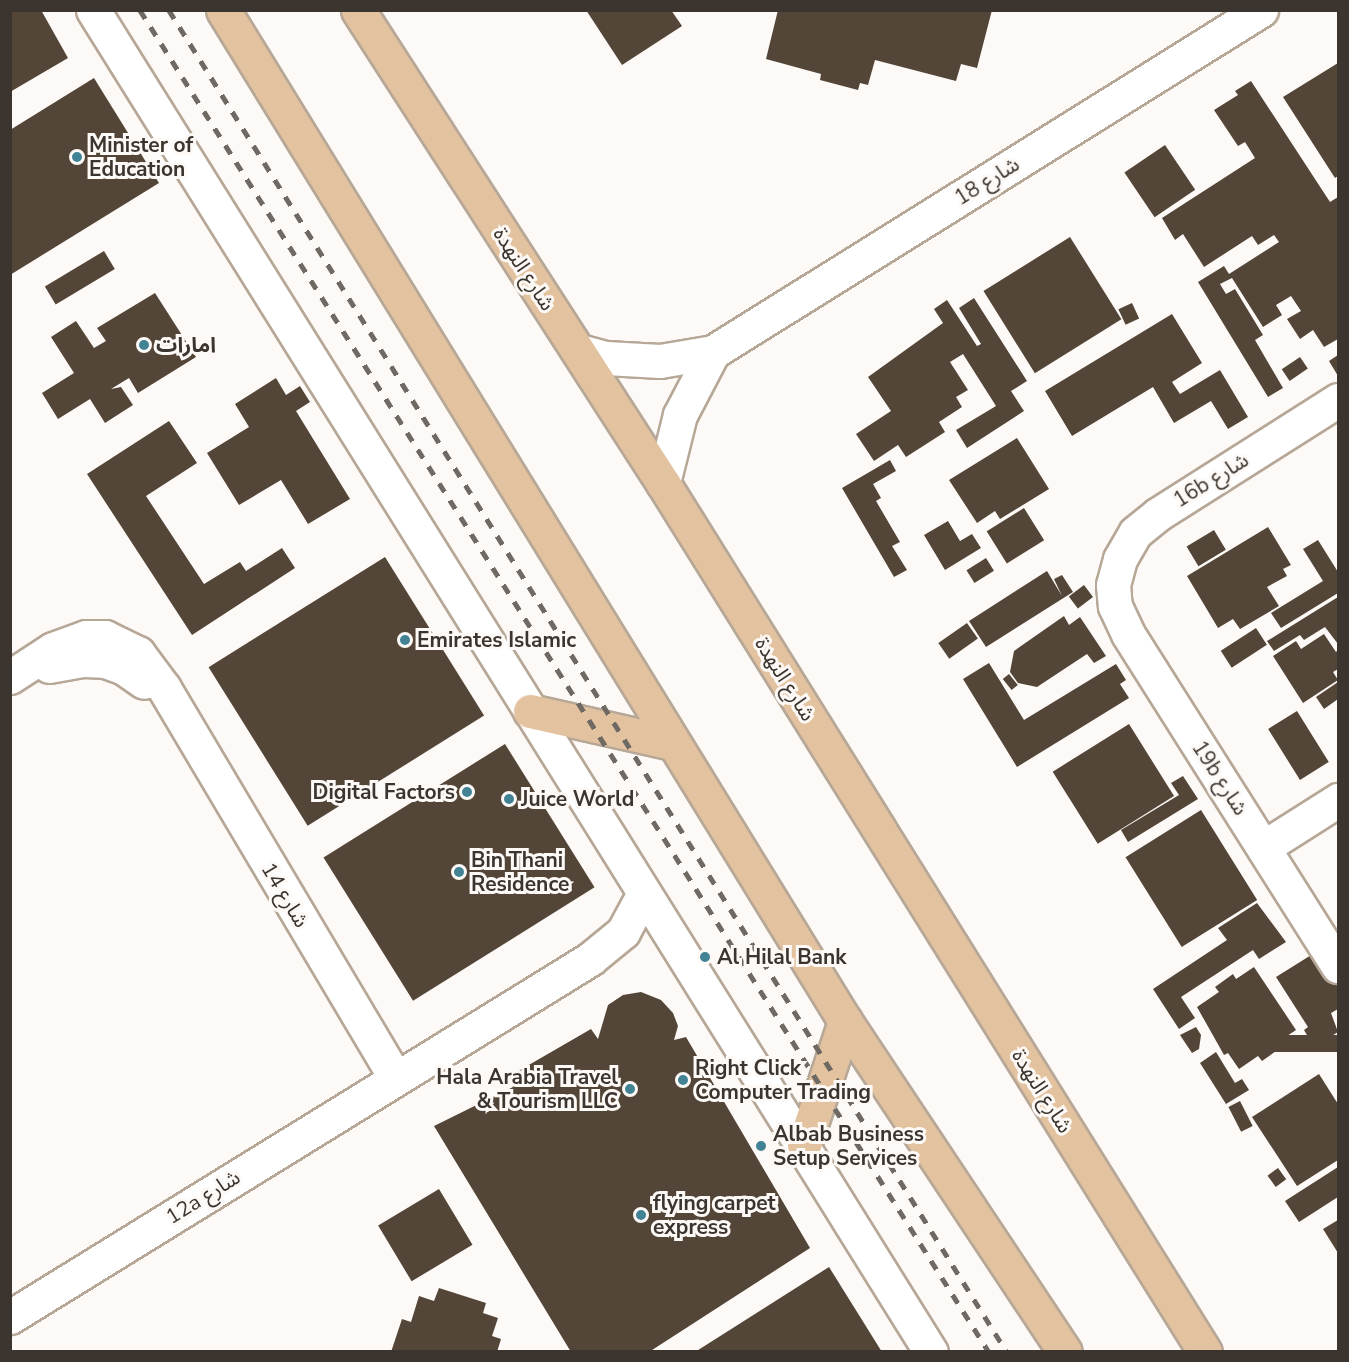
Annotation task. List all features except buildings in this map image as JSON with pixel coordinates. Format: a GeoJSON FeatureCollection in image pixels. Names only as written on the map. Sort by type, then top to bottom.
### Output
{"type":"FeatureCollection","features":[{"type":"Feature","properties":{"kind":"main road"},"geometry":{"type":"LineString","coordinates":[[223,10],[672,743],[846,1021],[1065,1352]]}},
{"type":"Feature","properties":{"kind":"main road","name":"شارع النهدة"},"geometry":{"type":"LineString","coordinates":[[358,10],[663,483],[1205,1352]]}},
{"type":"Feature","properties":{"kind":"main road"},"geometry":{"type":"LineString","coordinates":[[530,711],[672,743]]}},
{"type":"Feature","properties":{"kind":"main road"},"geometry":{"type":"LineString","coordinates":[[804,1145],[846,1021]]}},
{"type":"Feature","properties":{"kind":"street"},"geometry":{"type":"LineString","coordinates":[[93,10],[643,895],[804,1145],[931,1352]]}},
{"type":"Feature","properties":{"kind":"street","name":"شارع 18"},"geometry":{"type":"LineString","coordinates":[[579,351],[651,361],[713,352],[1261,10]]}},
{"type":"Feature","properties":{"kind":"street"},"geometry":{"type":"LineString","coordinates":[[663,483],[680,415],[713,352]]}},
{"type":"Feature","properties":{"kind":"street","name":"16b شارع"},"geometry":{"type":"LineString","coordinates":[[1113,585],[1120,559],[1135,534],[1157,515],[1338,400]]}},
{"type":"Feature","properties":{"kind":"street","name":"19b شارع"},"geometry":{"type":"LineString","coordinates":[[1113,585],[1115,606],[1128,634],[1338,966]]}},
{"type":"Feature","properties":{"kind":"street","name":"شارع 14"},"geometry":{"type":"LineString","coordinates":[[10,679],[63,662],[105,662],[132,673],[177,711],[395,1077]]}},
{"type":"Feature","properties":{"kind":"street"},"geometry":{"type":"LineString","coordinates":[[1264,847],[1338,800]]}},
{"type":"Feature","properties":{"kind":"street","name":"12a شارع"},"geometry":{"type":"LineString","coordinates":[[10,1317],[607,947],[622,932],[643,895]]}},
{"type":"Feature","properties":{"kind":"railway"},"geometry":{"type":"LineString","coordinates":[[140,10],[989,1352]]}},
{"type":"Feature","properties":{"kind":"railway"},"geometry":{"type":"LineString","coordinates":[[169,10],[1007,1352]]}},
{"type":"Feature","properties":{"kind":"place","name":"Minister of Education"},"geometry":{"type":"Point","coordinates":[77,157]}},
{"type":"Feature","properties":{"kind":"place","name":"امارات"},"geometry":{"type":"Point","coordinates":[144,345]}},
{"type":"Feature","properties":{"kind":"place","name":"Emirates Islamic"},"geometry":{"type":"Point","coordinates":[405,640]}},
{"type":"Feature","properties":{"kind":"place","name":"Digital Factors"},"geometry":{"type":"Point","coordinates":[467,792]}},
{"type":"Feature","properties":{"kind":"place","name":"Juice World"},"geometry":{"type":"Point","coordinates":[509,799]}},
{"type":"Feature","properties":{"kind":"place","name":"Bin Thani Residence"},"geometry":{"type":"Point","coordinates":[459,872]}},
{"type":"Feature","properties":{"kind":"place","name":"Al Hilal Bank"},"geometry":{"type":"Point","coordinates":[705,957]}},
{"type":"Feature","properties":{"kind":"place","name":"Right Click Computer Trading"},"geometry":{"type":"Point","coordinates":[683,1080]}},
{"type":"Feature","properties":{"kind":"place","name":"Hala Arabia Travel & Tourism LLC"},"geometry":{"type":"Point","coordinates":[630,1089]}},
{"type":"Feature","properties":{"kind":"place","name":"Albab Business Setup Services"},"geometry":{"type":"Point","coordinates":[761,1146]}},
{"type":"Feature","properties":{"kind":"place","name":"flying carpet express"},"geometry":{"type":"Point","coordinates":[641,1215]}}]}
